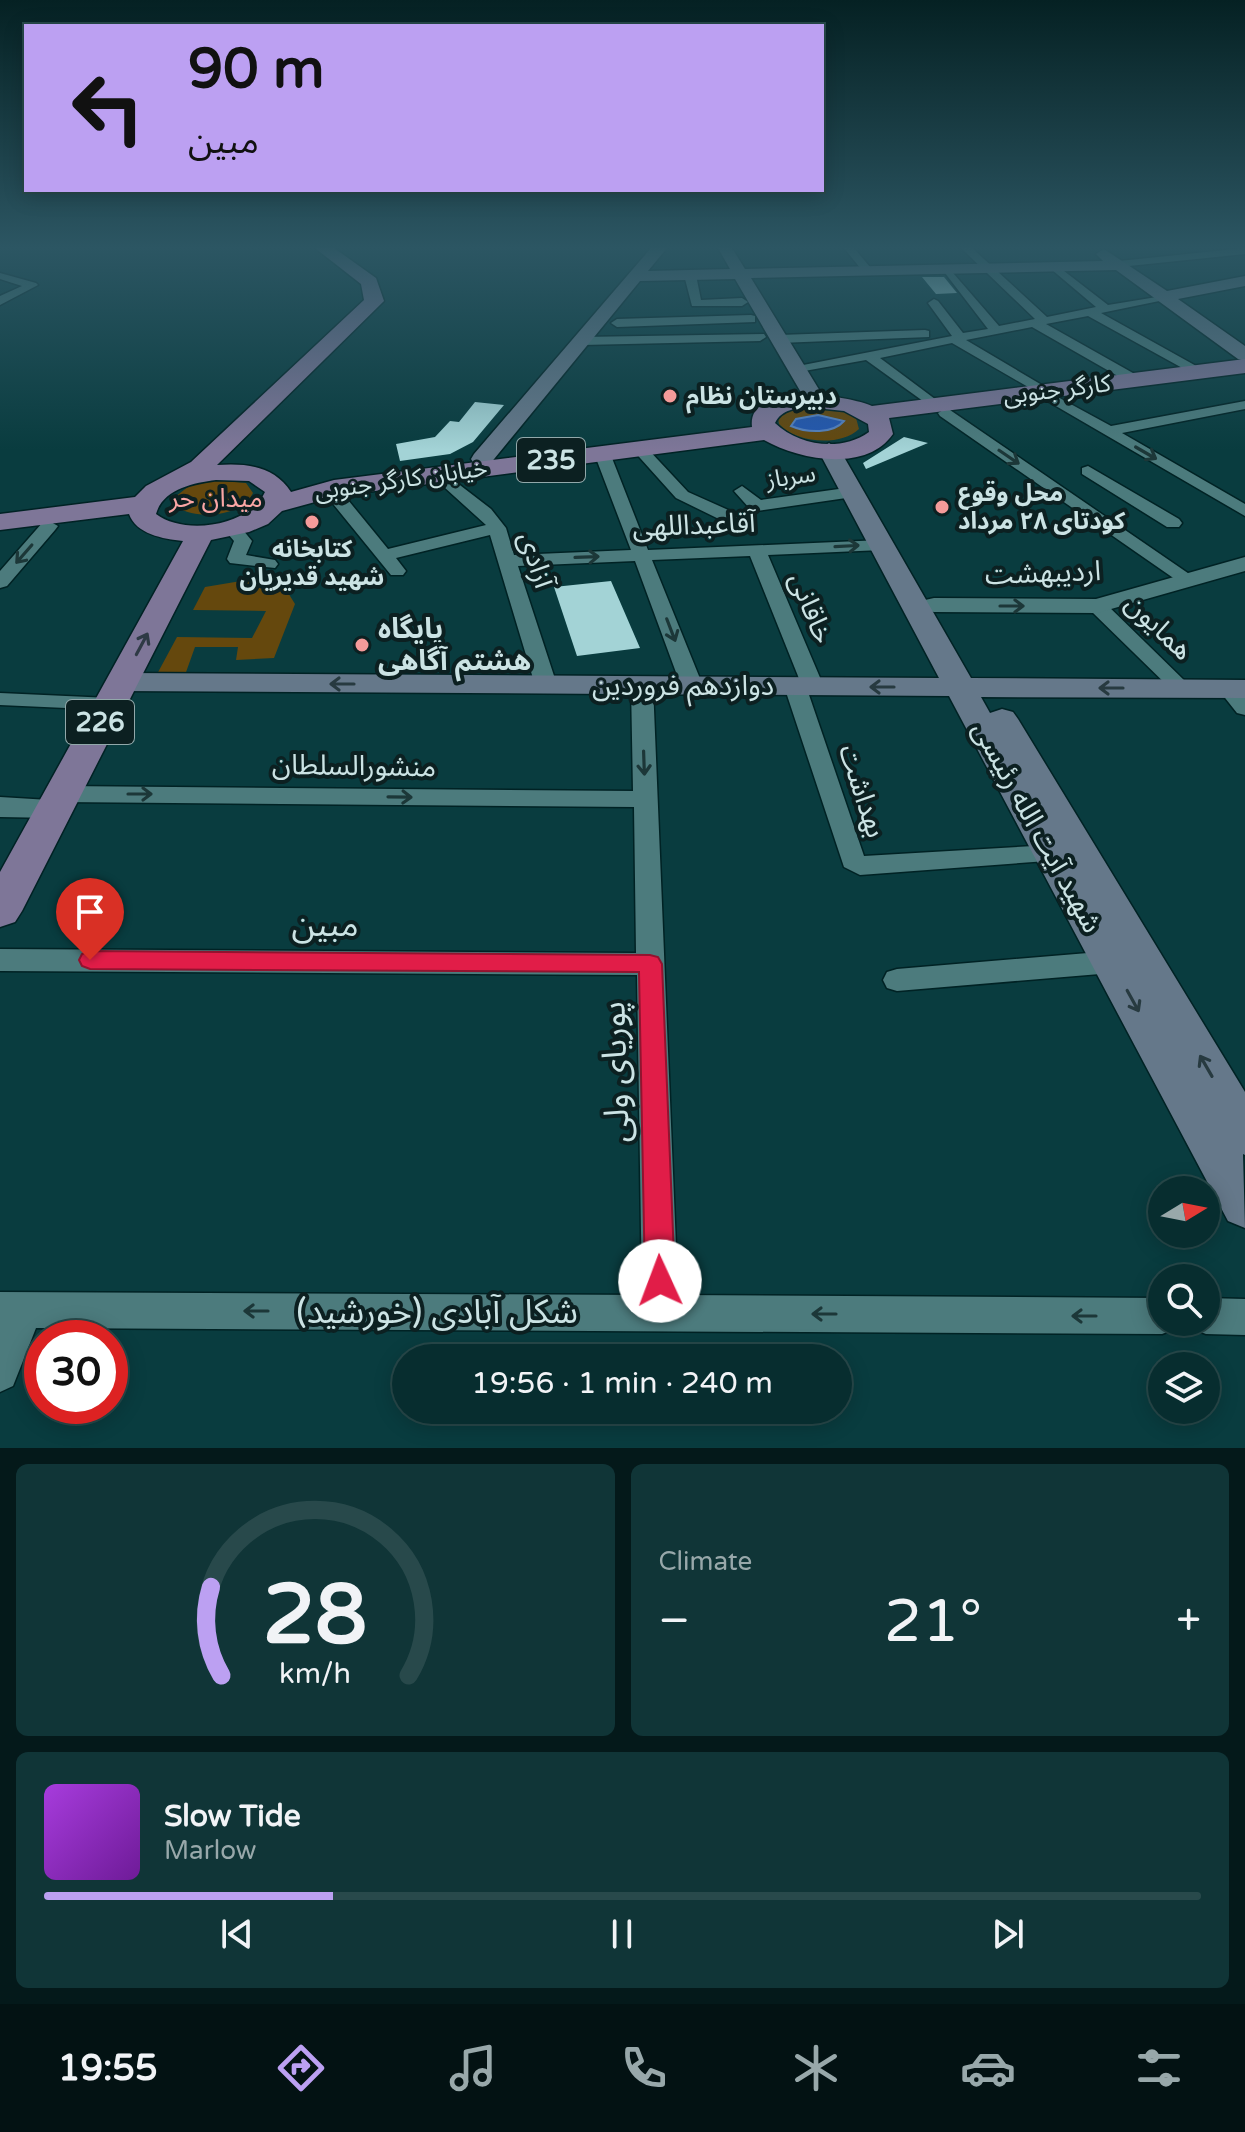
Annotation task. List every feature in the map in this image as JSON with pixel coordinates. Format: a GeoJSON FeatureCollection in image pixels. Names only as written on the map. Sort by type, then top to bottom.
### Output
{"type":"FeatureCollection","features":[{"type":"Feature","properties":{"kind":"main road"},"geometry":{"type":"LineString","coordinates":[[0,532],[143,510],[157,490],[200,467],[359,316]]}},
{"type":"Feature","properties":{"kind":"main road"},"geometry":{"type":"LineString","coordinates":[[265,487],[239,462],[239,452],[380,316]]}},
{"type":"Feature","properties":{"kind":"main road"},"geometry":{"type":"LineString","coordinates":[[482,459],[603,316]]}},
{"type":"Feature","properties":{"kind":"main road"},"geometry":{"type":"LineString","coordinates":[[755,316],[806,401]]}},
{"type":"Feature","properties":{"kind":"main road"},"geometry":{"type":"LineString","coordinates":[[755,316],[798,370],[806,401]]}},
{"type":"Feature","properties":{"kind":"main road"},"geometry":{"type":"LineString","coordinates":[[1191,316],[1245,355]]}},
{"type":"Feature","properties":{"kind":"main road","name":"کارگر جنوبی"},"geometry":{"type":"LineString","coordinates":[[1048,395],[1245,366]]}},
{"type":"Feature","properties":{"kind":"main road","name":"کارگر جنوبی"},"geometry":{"type":"LineString","coordinates":[[875,417],[1245,375]]}},
{"type":"Feature","properties":{"kind":"main road"},"geometry":{"type":"LineString","coordinates":[[806,401],[840,403],[875,417],[882,430],[878,437],[868,444],[836,450],[793,445],[765,428],[765,414],[772,409],[806,401]]}},
{"type":"Feature","properties":{"kind":"main road","name":"خیابان کارگر جنوبی"},"geometry":{"type":"LineString","coordinates":[[265,487],[765,428]]}},
{"type":"Feature","properties":{"kind":"main road","name":"خیابان کارگر جنوبی"},"geometry":{"type":"LineString","coordinates":[[265,487],[334,488],[640,449],[765,428]]}},
{"type":"Feature","properties":{"kind":"main road","name":"شهید آیت الله رئیسی"},"geometry":{"type":"LineString","coordinates":[[836,450],[853,492],[882,545],[924,605]]}},
{"type":"Feature","properties":{"kind":"main road","name":"شهید آیت الله رئیسی"},"geometry":{"type":"LineString","coordinates":[[836,450],[972,687],[1245,1134]]}},
{"type":"Feature","properties":{"kind":"main road"},"geometry":{"type":"LineString","coordinates":[[173,482],[205,474],[265,487]]}},
{"type":"Feature","properties":{"kind":"main road"},"geometry":{"type":"LineString","coordinates":[[143,510],[149,524],[162,529],[217,530],[258,518],[265,487]]}},
{"type":"Feature","properties":{"kind":"main road"},"geometry":{"type":"LineString","coordinates":[[0,522],[143,510]]}},
{"type":"Feature","properties":{"kind":"main road","name":"226"},"geometry":{"type":"LineString","coordinates":[[0,911],[116,693],[217,530]]}},
{"type":"Feature","properties":{"kind":"main road","name":"دوازدهم فروردین"},"geometry":{"type":"LineString","coordinates":[[116,693],[642,685],[1182,689],[1240,695]]}},
{"type":"Feature","properties":{"kind":"main road","name":"شهید آیت الله رئیسی"},"geometry":{"type":"LineString","coordinates":[[972,687],[1052,854],[1245,1205]]}},
{"type":"Feature","properties":{"kind":"street"},"geometry":{"type":"LineString","coordinates":[[731,316],[760,325]]}},
{"type":"Feature","properties":{"kind":"street"},"geometry":{"type":"LineString","coordinates":[[942,316],[956,337],[1245,511]]}},
{"type":"Feature","properties":{"kind":"street"},"geometry":{"type":"LineString","coordinates":[[984,316],[996,331]]}},
{"type":"Feature","properties":{"kind":"street"},"geometry":{"type":"LineString","coordinates":[[1033,316],[1135,380]]}},
{"type":"Feature","properties":{"kind":"street"},"geometry":{"type":"LineString","coordinates":[[798,370],[1072,316]]}},
{"type":"Feature","properties":{"kind":"street"},"geometry":{"type":"LineString","coordinates":[[1097,316],[1200,372]]}},
{"type":"Feature","properties":{"kind":"street"},"geometry":{"type":"LineString","coordinates":[[617,323],[760,325],[956,337]]}},
{"type":"Feature","properties":{"kind":"street"},"geometry":{"type":"LineString","coordinates":[[582,341],[688,336],[760,325]]}},
{"type":"Feature","properties":{"kind":"street"},"geometry":{"type":"LineString","coordinates":[[869,356],[940,409],[1189,580]]}},
{"type":"Feature","properties":{"kind":"street"},"geometry":{"type":"LineString","coordinates":[[1109,431],[1245,405]]}},
{"type":"Feature","properties":{"kind":"street"},"geometry":{"type":"LineString","coordinates":[[640,449],[682,495],[729,517]]}},
{"type":"Feature","properties":{"kind":"street"},"geometry":{"type":"LineString","coordinates":[[602,453],[692,686]]}},
{"type":"Feature","properties":{"kind":"street"},"geometry":{"type":"LineString","coordinates":[[1088,471],[1173,523]]}},
{"type":"Feature","properties":{"kind":"street","name":"آزادی"},"geometry":{"type":"LineString","coordinates":[[439,474],[485,513],[497,528],[546,685]]}},
{"type":"Feature","properties":{"kind":"street"},"geometry":{"type":"LineString","coordinates":[[334,488],[340,501],[397,571]]}},
{"type":"Feature","properties":{"kind":"street","name":"سرباز"},"geometry":{"type":"LineString","coordinates":[[742,491],[757,506],[853,492]]}},
{"type":"Feature","properties":{"kind":"street"},"geometry":{"type":"LineString","coordinates":[[1075,502],[1123,493]]}},
{"type":"Feature","properties":{"kind":"street"},"geometry":{"type":"LineString","coordinates":[[0,582],[49,526]]}},
{"type":"Feature","properties":{"kind":"street"},"geometry":{"type":"LineString","coordinates":[[385,555],[497,528]]}},
{"type":"Feature","properties":{"kind":"street"},"geometry":{"type":"LineString","coordinates":[[217,530],[243,541],[236,559],[238,562],[269,564]]}},
{"type":"Feature","properties":{"kind":"street","name":"آقاعبداللهی"},"geometry":{"type":"LineString","coordinates":[[509,561],[882,545]]}},
{"type":"Feature","properties":{"kind":"street","name":"خاقانی"},"geometry":{"type":"LineString","coordinates":[[757,550],[804,686]]}},
{"type":"Feature","properties":{"kind":"street","name":"اردیبهشت"},"geometry":{"type":"LineString","coordinates":[[924,605],[1097,606],[1245,564]]}},
{"type":"Feature","properties":{"kind":"street","name":"همایون"},"geometry":{"type":"LineString","coordinates":[[1097,606],[1182,689]]}},
{"type":"Feature","properties":{"kind":"street","name":"پوریای ولی"},"geometry":{"type":"LineString","coordinates":[[642,685],[661,1313]]}},
{"type":"Feature","properties":{"kind":"street","name":"بهداشت"},"geometry":{"type":"LineString","coordinates":[[804,686],[853,861],[860,866],[1052,854]]}},
{"type":"Feature","properties":{"kind":"street"},"geometry":{"type":"LineString","coordinates":[[0,699],[116,693]]}},
{"type":"Feature","properties":{"kind":"street","name":"منشورالسلطان"},"geometry":{"type":"LineString","coordinates":[[58,801],[645,799]]}},
{"type":"Feature","properties":{"kind":"street"},"geometry":{"type":"LineString","coordinates":[[0,807],[58,801]]}},
{"type":"Feature","properties":{"kind":"street","name":"مبین"},"geometry":{"type":"LineString","coordinates":[[0,960],[650,964]]}},
{"type":"Feature","properties":{"kind":"street"},"geometry":{"type":"LineString","coordinates":[[897,980],[1112,962]]}},
{"type":"Feature","properties":{"kind":"street"},"geometry":{"type":"LineString","coordinates":[[0,1373],[12,1310]]}},
{"type":"Feature","properties":{"kind":"street","name":"شکل آبادی (خورشید)"},"geometry":{"type":"LineString","coordinates":[[12,1310],[1148,1316]]}},
{"type":"Feature","properties":{"kind":"street"},"geometry":{"type":"LineString","coordinates":[[1220,1316],[1245,1317]]}},
{"type":"Feature","properties":{"kind":"shaded area"},"geometry":{"type":"Polygon","coordinates":[[[803,407],[840,410],[856,418],[859,429],[841,438],[818,440],[796,435],[779,424],[778,418],[783,413],[803,407]]]}},
{"type":"Feature","properties":{"kind":"shaded area"},"geometry":{"type":"Polygon","coordinates":[[[213,480],[246,483],[253,493],[239,507],[218,514],[195,514],[176,507],[175,497],[189,486],[213,480]]]}},
{"type":"Feature","properties":{"kind":"shaded area"},"geometry":{"type":"Polygon","coordinates":[[[277,575],[295,604],[274,658],[236,660],[238,647],[195,647],[185,675],[156,676],[177,637],[252,638],[266,611],[193,610],[205,587],[277,575]]]}},
{"type":"Feature","properties":{"kind":"water"},"geometry":{"type":"Polygon","coordinates":[[[818,415],[844,421],[833,428],[819,431],[791,426],[796,419],[818,415]]]}},
{"type":"Feature","properties":{"kind":"building"},"geometry":{"type":"Polygon","coordinates":[[[475,402],[504,405],[473,442],[450,454],[400,461],[396,444],[435,437],[450,421],[459,422],[475,402]]]}},
{"type":"Feature","properties":{"kind":"building"},"geometry":{"type":"Polygon","coordinates":[[[904,437],[928,443],[866,469],[863,463],[904,437]]]}},
{"type":"Feature","properties":{"kind":"building"},"geometry":{"type":"Polygon","coordinates":[[[611,581],[640,648],[577,656],[554,587],[611,581]]]}},
{"type":"Feature","properties":{"kind":"place","name":"دبیرستان نظام"},"geometry":{"type":"Point","coordinates":[670,396]}},
{"type":"Feature","properties":{"kind":"place","name":"محل وقوع کودتای ۲۸ مرداد"},"geometry":{"type":"Point","coordinates":[942,507]}},
{"type":"Feature","properties":{"kind":"place","name":"کتابخانه شهید قدیریان"},"geometry":{"type":"Point","coordinates":[312,522]}},
{"type":"Feature","properties":{"kind":"place","name":"پایگاه هشتم آگاهی"},"geometry":{"type":"Point","coordinates":[362,645]}},
{"type":"Feature","properties":{"kind":"district","name":"میدان حر"},"geometry":{"type":"Point","coordinates":[216,498]}},
{"type":"Feature","properties":{"kind":"route"},"geometry":{"type":"LineString","coordinates":[[90,960],[650,964],[660,1281]]}}]}
